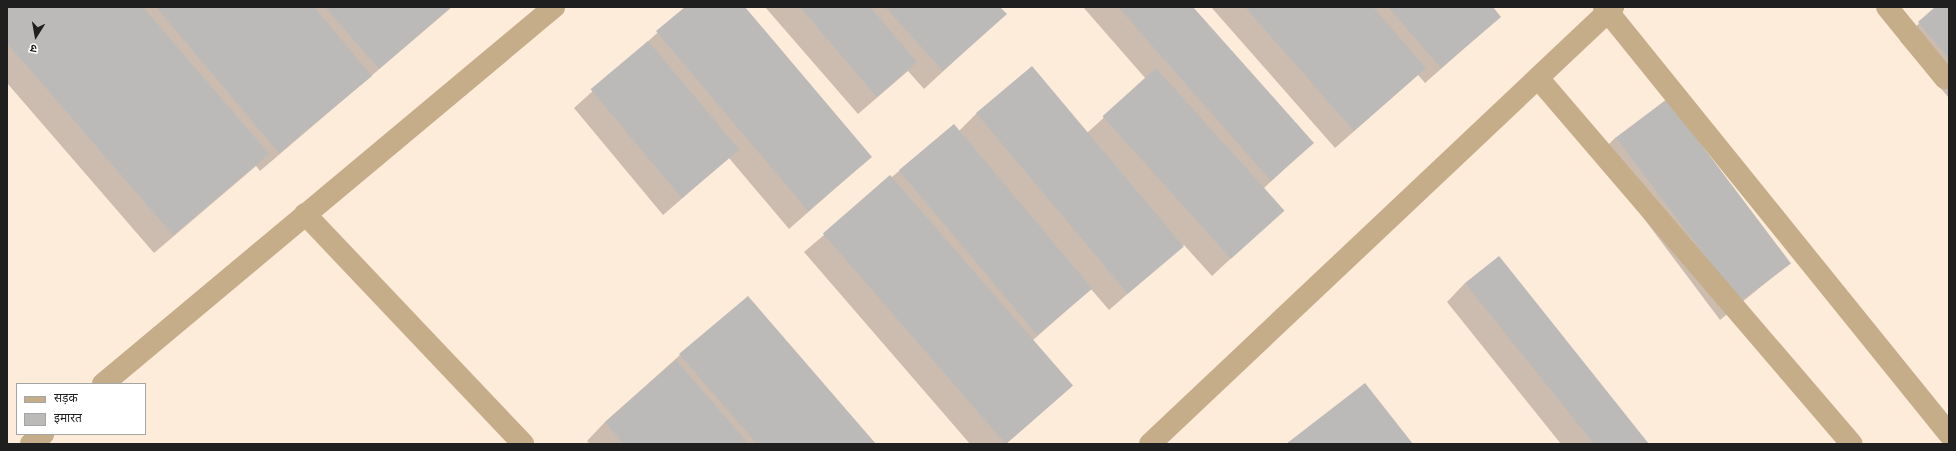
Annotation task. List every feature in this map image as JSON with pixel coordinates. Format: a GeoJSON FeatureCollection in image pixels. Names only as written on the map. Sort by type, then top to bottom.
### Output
{"type":"FeatureCollection","features":[{"type":"Feature","properties":{"kind":"street"},"geometry":{"type":"LineString","coordinates":[[104,383],[554,7]]}},
{"type":"Feature","properties":{"kind":"street"},"geometry":{"type":"LineString","coordinates":[[1887,7],[1945,78]]}},
{"type":"Feature","properties":{"kind":"street"},"geometry":{"type":"LineString","coordinates":[[1150,444],[1538,78],[1609,9],[1949,434]]}},
{"type":"Feature","properties":{"kind":"street"},"geometry":{"type":"LineString","coordinates":[[1538,78],[1852,444]]}},
{"type":"Feature","properties":{"kind":"street"},"geometry":{"type":"LineString","coordinates":[[305,214],[523,444]]}},
{"type":"Feature","properties":{"kind":"street"},"geometry":{"type":"LineString","coordinates":[[31,444],[42,435]]}},
{"type":"Feature","properties":{"kind":"shaded area"},"geometry":{"type":"Polygon","coordinates":[[[7,7],[1949,7],[1949,444],[7,444],[7,7]]]}},
{"type":"Feature","properties":{"kind":"building"},"geometry":{"type":"Polygon","coordinates":[[[7,7],[143,7],[269,154],[173,235],[7,43],[7,7]]]}},
{"type":"Feature","properties":{"kind":"building"},"geometry":{"type":"Polygon","coordinates":[[[156,7],[314,7],[372,76],[279,153],[156,7]]]}},
{"type":"Feature","properties":{"kind":"building"},"geometry":{"type":"Polygon","coordinates":[[[325,7],[451,7],[379,69],[325,7]]]}},
{"type":"Feature","properties":{"kind":"building"},"geometry":{"type":"Polygon","coordinates":[[[685,7],[745,7],[872,157],[808,211],[656,31],[685,7]]]}},
{"type":"Feature","properties":{"kind":"building"},"geometry":{"type":"Polygon","coordinates":[[[800,7],[870,7],[917,62],[877,97],[800,7]]]}},
{"type":"Feature","properties":{"kind":"building"},"geometry":{"type":"Polygon","coordinates":[[[885,7],[1000,7],[1007,14],[943,71],[885,7]]]}},
{"type":"Feature","properties":{"kind":"building"},"geometry":{"type":"Polygon","coordinates":[[[1118,7],[1193,7],[1314,143],[1271,181],[1118,7]]]}},
{"type":"Feature","properties":{"kind":"building"},"geometry":{"type":"Polygon","coordinates":[[[1245,7],[1373,7],[1426,68],[1354,131],[1245,7]]]}},
{"type":"Feature","properties":{"kind":"building"},"geometry":{"type":"Polygon","coordinates":[[[1388,7],[1493,7],[1501,17],[1441,68],[1388,7]]]}},
{"type":"Feature","properties":{"kind":"building"},"geometry":{"type":"Polygon","coordinates":[[[1935,7],[1949,7],[1949,58],[1918,22],[1935,7]]]}},
{"type":"Feature","properties":{"kind":"building"},"geometry":{"type":"Polygon","coordinates":[[[648,41],[739,150],[682,198],[591,89],[648,41]]]}},
{"type":"Feature","properties":{"kind":"building"},"geometry":{"type":"Polygon","coordinates":[[[1032,66],[1184,247],[1128,294],[976,113],[1032,66]]]}},
{"type":"Feature","properties":{"kind":"building"},"geometry":{"type":"Polygon","coordinates":[[[1156,68],[1284,211],[1231,259],[1102,116],[1156,68]]]}},
{"type":"Feature","properties":{"kind":"building"},"geometry":{"type":"Polygon","coordinates":[[[1667,99],[1791,264],[1740,302],[1616,138],[1667,99]]]}},
{"type":"Feature","properties":{"kind":"building"},"geometry":{"type":"Polygon","coordinates":[[[954,124],[1092,289],[1037,335],[899,170],[954,124]]]}},
{"type":"Feature","properties":{"kind":"building"},"geometry":{"type":"Polygon","coordinates":[[[890,175],[1073,386],[1006,444],[823,233],[890,175]]]}},
{"type":"Feature","properties":{"kind":"building"},"geometry":{"type":"Polygon","coordinates":[[[1499,256],[1649,444],[1594,444],[1465,283],[1499,256]]]}},
{"type":"Feature","properties":{"kind":"building"},"geometry":{"type":"Polygon","coordinates":[[[748,296],[876,444],[757,444],[679,354],[748,296]]]}},
{"type":"Feature","properties":{"kind":"building"},"geometry":{"type":"Polygon","coordinates":[[[676,360],[749,444],[624,444],[605,422],[676,360]]]}},
{"type":"Feature","properties":{"kind":"building"},"geometry":{"type":"Polygon","coordinates":[[[1365,383],[1413,444],[1286,444],[1365,383]]]}}]}
